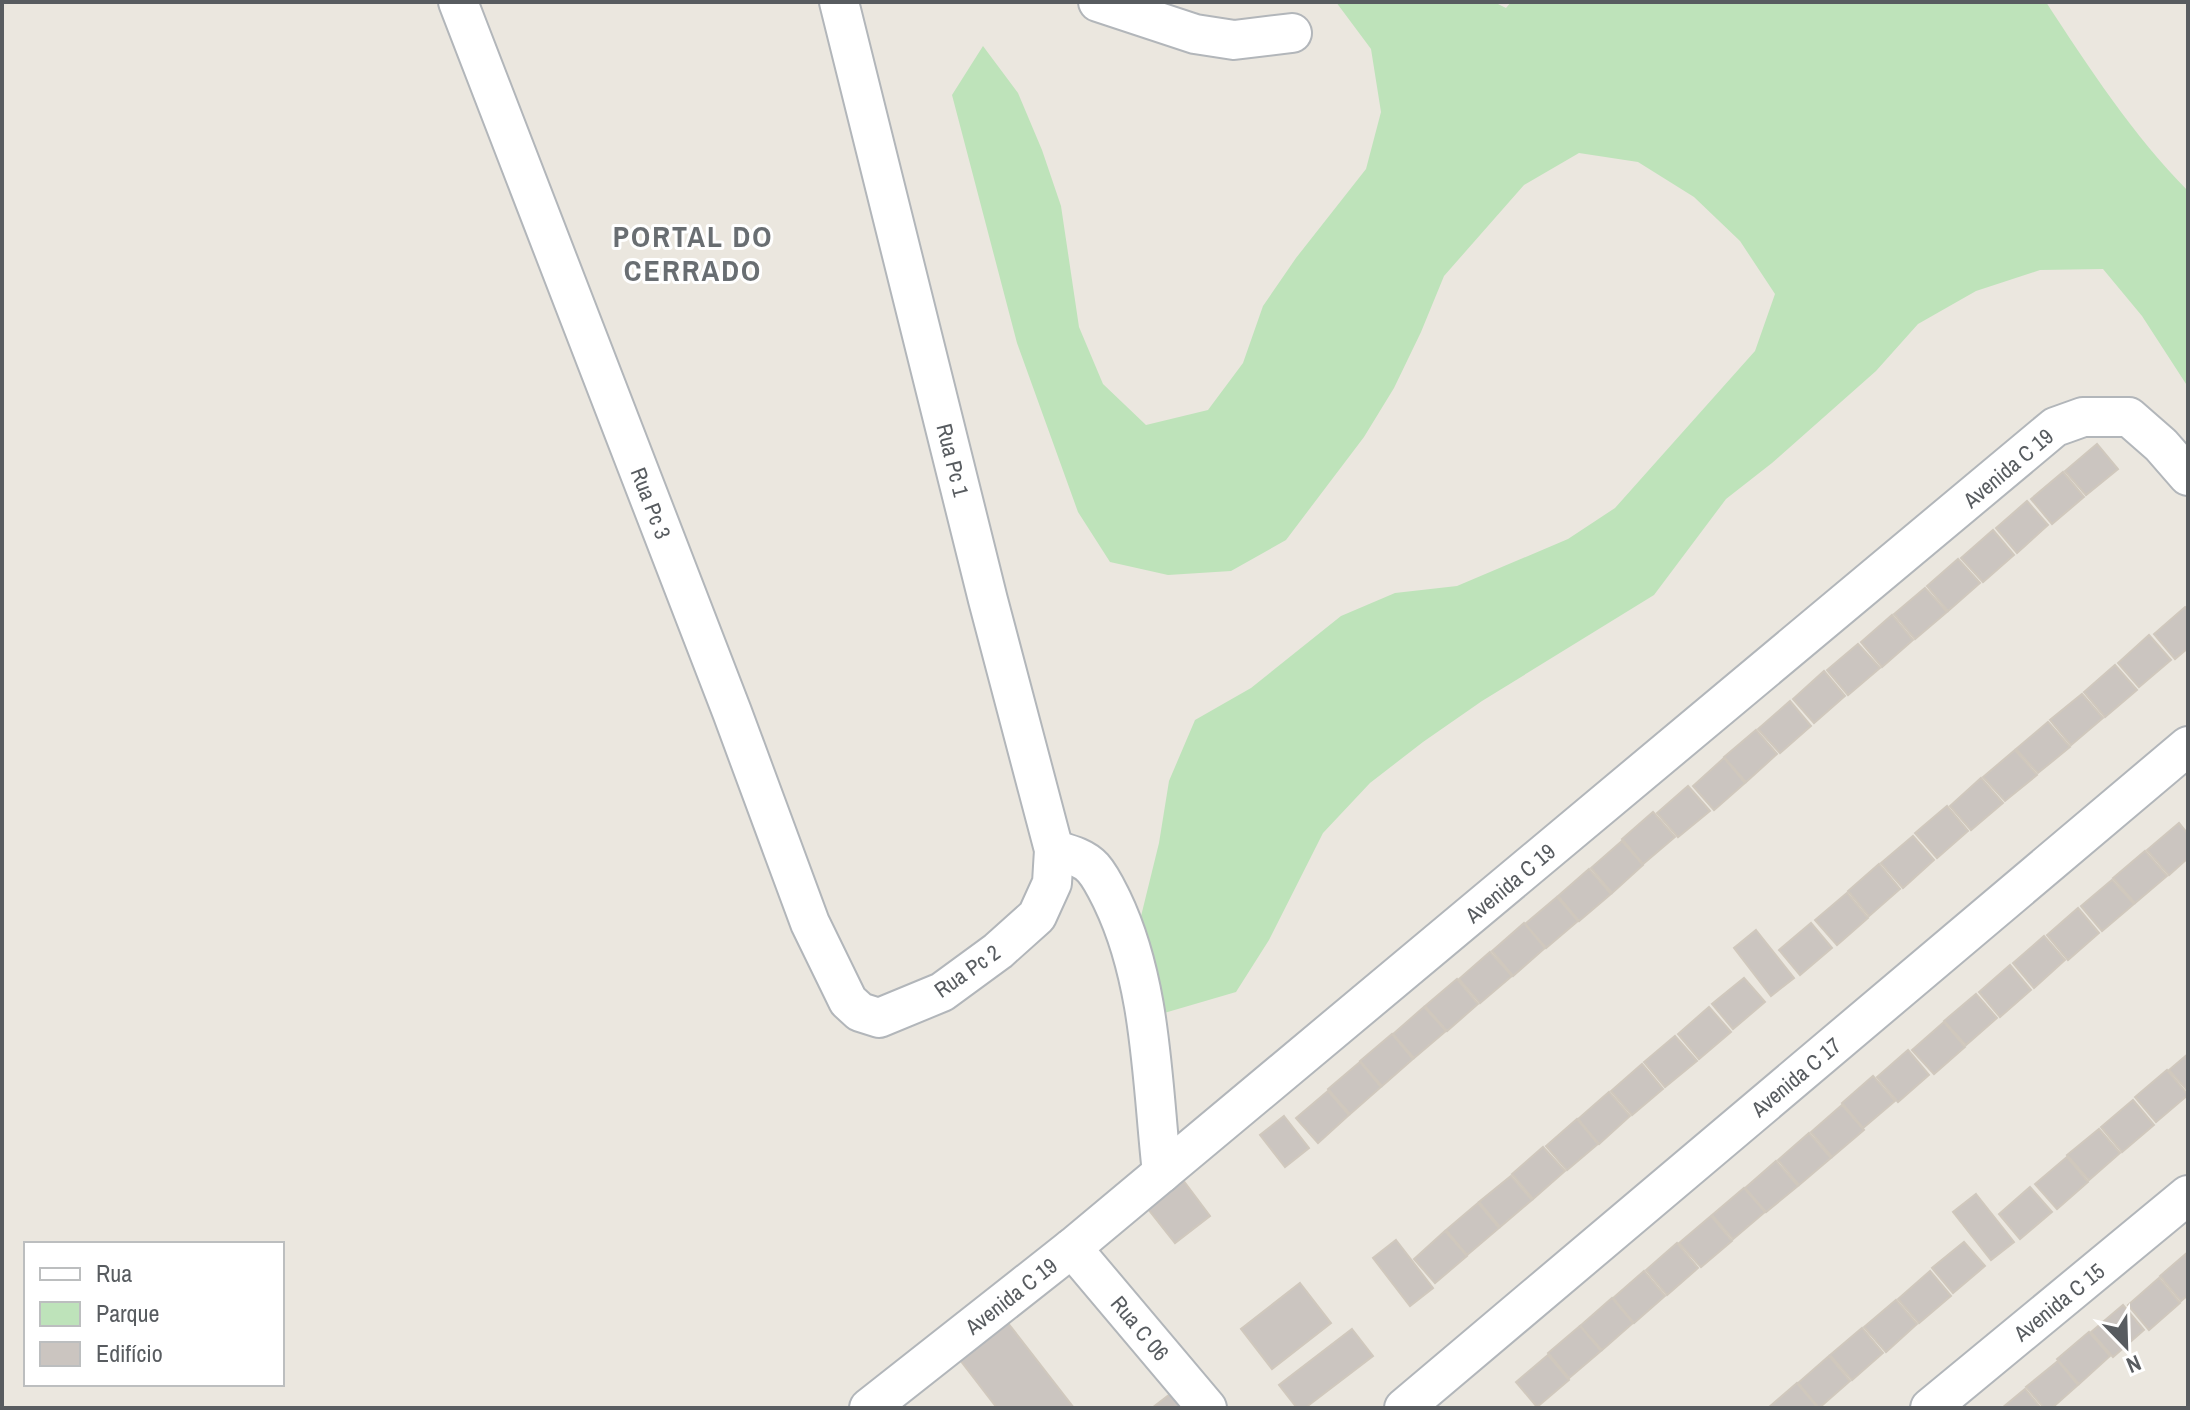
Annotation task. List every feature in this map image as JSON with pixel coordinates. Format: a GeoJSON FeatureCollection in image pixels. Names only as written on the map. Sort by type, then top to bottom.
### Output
{"type":"FeatureCollection","features":[{"type":"Feature","properties":{"kind":"street","name":"Rua Pc 3"},"geometry":{"type":"LineString","coordinates":[[458,2],[732,712],[810,923],[848,1001]]}},
{"type":"Feature","properties":{"kind":"street","name":"Rua Pc 1"},"geometry":{"type":"LineString","coordinates":[[839,2],[980,569],[1054,850],[1052,883],[1037,916]]}},
{"type":"Feature","properties":{"kind":"street"},"geometry":{"type":"LineString","coordinates":[[1098,2],[1195,34],[1234,40],[1292,33]]}},
{"type":"Feature","properties":{"kind":"street","name":"Avenida C 19"},"geometry":{"type":"LineString","coordinates":[[869,1408],[1072,1248],[2055,427],[2083,417],[2129,417],[2161,445],[2188,476]]}},
{"type":"Feature","properties":{"kind":"street","name":"Avenida C 17"},"geometry":{"type":"LineString","coordinates":[[1404,1408],[2188,746]]}},
{"type":"Feature","properties":{"kind":"street"},"geometry":{"type":"LineString","coordinates":[[1054,850],[1076,856],[1093,868],[1125,927],[1141,983],[1162,1173]]}},
{"type":"Feature","properties":{"kind":"street","name":"Rua Pc 2"},"geometry":{"type":"LineString","coordinates":[[848,1001],[860,1012],[879,1018],[942,992],[998,951],[1037,916]]}},
{"type":"Feature","properties":{"kind":"street","name":"Avenida C 15"},"geometry":{"type":"LineString","coordinates":[[1930,1408],[2188,1195]]}},
{"type":"Feature","properties":{"kind":"street","name":"Rua C 06"},"geometry":{"type":"LineString","coordinates":[[1072,1248],[1207,1408]]}},
{"type":"Feature","properties":{"kind":"green space"},"geometry":{"type":"Polygon","coordinates":[[[1336,2],[1494,2],[1506,8],[1511,2],[2046,2],[2130,124],[2188,191],[2188,387],[2142,316],[2103,269],[2040,270],[1976,291],[1918,324],[1876,371],[1772,463],[1726,499],[1654,595],[1482,701],[1370,783],[1323,833],[1269,940],[1236,992],[1154,1016],[1130,961],[1159,843],[1169,781],[1195,720],[1251,688],[1341,616],[1395,593],[1457,586],[1568,539],[1615,508],[1755,351],[1775,294],[1740,241],[1694,197],[1638,162],[1579,153],[1524,185],[1444,276],[1394,388],[1364,437],[1286,540],[1231,571],[1168,575],[1110,562],[1078,512],[1017,343],[952,95],[983,46],[1018,93],[1061,206],[1079,327],[1103,384],[1146,425],[1208,410],[1243,363],[1263,306],[1296,258],[1366,169],[1381,112],[1371,49],[1336,2]]]}},
{"type":"Feature","properties":{"kind":"building"},"geometry":{"type":"Polygon","coordinates":[[[2097,444],[2118,469],[2086,495],[2065,471],[2097,444]]]}},
{"type":"Feature","properties":{"kind":"building"},"geometry":{"type":"Polygon","coordinates":[[[2063,472],[2084,497],[2052,524],[2031,499],[2063,472]]]}},
{"type":"Feature","properties":{"kind":"building"},"geometry":{"type":"Polygon","coordinates":[[[2027,501],[2048,525],[2017,553],[1996,528],[2027,501]]]}},
{"type":"Feature","properties":{"kind":"building"},"geometry":{"type":"Polygon","coordinates":[[[1993,530],[2014,555],[1983,582],[1961,558],[1993,530]]]}},
{"type":"Feature","properties":{"kind":"building"},"geometry":{"type":"Polygon","coordinates":[[[1958,559],[1980,583],[1948,611],[1927,586],[1958,559]]]}},
{"type":"Feature","properties":{"kind":"building"},"geometry":{"type":"Polygon","coordinates":[[[1925,588],[1947,612],[1915,639],[1894,614],[1925,588]]]}},
{"type":"Feature","properties":{"kind":"building"},"geometry":{"type":"Polygon","coordinates":[[[2185,607],[2188,610],[2188,648],[2175,659],[2154,634],[2185,607]]]}},
{"type":"Feature","properties":{"kind":"building"},"geometry":{"type":"Polygon","coordinates":[[[1892,615],[1913,640],[1882,667],[1861,642],[1892,615]]]}},
{"type":"Feature","properties":{"kind":"building"},"geometry":{"type":"Polygon","coordinates":[[[2149,635],[2171,660],[2139,687],[2118,663],[2149,635]]]}},
{"type":"Feature","properties":{"kind":"building"},"geometry":{"type":"Polygon","coordinates":[[[1858,644],[1880,668],[1848,695],[1827,670],[1858,644]]]}},
{"type":"Feature","properties":{"kind":"building"},"geometry":{"type":"Polygon","coordinates":[[[2115,665],[2137,690],[2105,717],[2084,692],[2115,665]]]}},
{"type":"Feature","properties":{"kind":"building"},"geometry":{"type":"Polygon","coordinates":[[[1824,671],[1845,696],[1814,723],[1793,699],[1824,671]]]}},
{"type":"Feature","properties":{"kind":"building"},"geometry":{"type":"Polygon","coordinates":[[[2082,694],[2103,718],[2071,745],[2050,720],[2082,694]]]}},
{"type":"Feature","properties":{"kind":"building"},"geometry":{"type":"Polygon","coordinates":[[[1790,701],[1811,726],[1780,753],[1758,729],[1790,701]]]}},
{"type":"Feature","properties":{"kind":"building"},"geometry":{"type":"Polygon","coordinates":[[[2048,722],[2070,747],[2038,773],[2016,749],[2048,722]]]}},
{"type":"Feature","properties":{"kind":"building"},"geometry":{"type":"Polygon","coordinates":[[[1756,730],[1777,754],[1746,782],[1724,757],[1756,730]]]}},
{"type":"Feature","properties":{"kind":"building"},"geometry":{"type":"Polygon","coordinates":[[[2015,750],[2037,775],[2005,801],[1983,777],[2015,750]]]}},
{"type":"Feature","properties":{"kind":"building"},"geometry":{"type":"Polygon","coordinates":[[[1724,758],[1745,783],[1714,810],[1693,786],[1724,758]]]}},
{"type":"Feature","properties":{"kind":"building"},"geometry":{"type":"Polygon","coordinates":[[[1981,778],[2003,803],[1971,830],[1950,806],[1981,778]]]}},
{"type":"Feature","properties":{"kind":"building"},"geometry":{"type":"Polygon","coordinates":[[[1688,786],[1710,811],[1678,837],[1657,813],[1688,786]]]}},
{"type":"Feature","properties":{"kind":"building"},"geometry":{"type":"Polygon","coordinates":[[[1947,806],[1968,831],[1937,858],[1915,833],[1947,806]]]}},
{"type":"Feature","properties":{"kind":"building"},"geometry":{"type":"Polygon","coordinates":[[[1653,812],[1675,837],[1643,864],[1622,839],[1653,812]]]}},
{"type":"Feature","properties":{"kind":"building"},"geometry":{"type":"Polygon","coordinates":[[[2179,823],[2188,834],[2188,858],[2169,875],[2147,850],[2179,823]]]}},
{"type":"Feature","properties":{"kind":"building"},"geometry":{"type":"Polygon","coordinates":[[[1913,836],[1934,860],[1903,888],[1881,863],[1913,836]]]}},
{"type":"Feature","properties":{"kind":"building"},"geometry":{"type":"Polygon","coordinates":[[[1622,841],[1643,865],[1612,893],[1591,868],[1622,841]]]}},
{"type":"Feature","properties":{"kind":"building"},"geometry":{"type":"Polygon","coordinates":[[[2145,851],[2167,876],[2135,903],[2113,878],[2145,851]]]}},
{"type":"Feature","properties":{"kind":"building"},"geometry":{"type":"Polygon","coordinates":[[[1879,864],[1900,889],[1869,916],[1848,891],[1879,864]]]}},
{"type":"Feature","properties":{"kind":"building"},"geometry":{"type":"Polygon","coordinates":[[[1589,869],[1611,894],[1579,921],[1558,896],[1589,869]]]}},
{"type":"Feature","properties":{"kind":"building"},"geometry":{"type":"Polygon","coordinates":[[[2112,880],[2134,904],[2102,931],[2081,906],[2112,880]]]}},
{"type":"Feature","properties":{"kind":"building"},"geometry":{"type":"Polygon","coordinates":[[[1847,893],[1868,918],[1837,945],[1815,920],[1847,893]]]}},
{"type":"Feature","properties":{"kind":"building"},"geometry":{"type":"Polygon","coordinates":[[[1557,897],[1578,921],[1546,948],[1525,924],[1557,897]]]}},
{"type":"Feature","properties":{"kind":"building"},"geometry":{"type":"Polygon","coordinates":[[[2078,908],[2099,933],[2068,960],[2047,935],[2078,908]]]}},
{"type":"Feature","properties":{"kind":"building"},"geometry":{"type":"Polygon","coordinates":[[[1524,923],[1545,948],[1513,976],[1492,951],[1524,923]]]}},
{"type":"Feature","properties":{"kind":"building"},"geometry":{"type":"Polygon","coordinates":[[[1811,923],[1832,948],[1800,975],[1779,950],[1811,923]]]}},
{"type":"Feature","properties":{"kind":"building"},"geometry":{"type":"Polygon","coordinates":[[[1756,930],[1794,978],[1771,996],[1734,948],[1756,930]]]}},
{"type":"Feature","properties":{"kind":"building"},"geometry":{"type":"Polygon","coordinates":[[[2044,936],[2065,960],[2034,988],[2013,963],[2044,936]]]}},
{"type":"Feature","properties":{"kind":"building"},"geometry":{"type":"Polygon","coordinates":[[[1490,952],[1512,976],[1480,1003],[1459,979],[1490,952]]]}},
{"type":"Feature","properties":{"kind":"building"},"geometry":{"type":"Polygon","coordinates":[[[2010,965],[2031,990],[2000,1017],[1979,992],[2010,965]]]}},
{"type":"Feature","properties":{"kind":"building"},"geometry":{"type":"Polygon","coordinates":[[[1744,978],[1765,1002],[1733,1029],[1712,1004],[1744,978]]]}},
{"type":"Feature","properties":{"kind":"building"},"geometry":{"type":"Polygon","coordinates":[[[1457,979],[1478,1004],[1447,1031],[1425,1006],[1457,979]]]}},
{"type":"Feature","properties":{"kind":"building"},"geometry":{"type":"Polygon","coordinates":[[[1976,994],[1997,1018],[1966,1045],[1944,1021],[1976,994]]]}},
{"type":"Feature","properties":{"kind":"building"},"geometry":{"type":"Polygon","coordinates":[[[1424,1007],[1446,1031],[1414,1058],[1393,1034],[1424,1007]]]}},
{"type":"Feature","properties":{"kind":"building"},"geometry":{"type":"Polygon","coordinates":[[[1709,1007],[1731,1032],[1699,1059],[1678,1034],[1709,1007]]]}},
{"type":"Feature","properties":{"kind":"building"},"geometry":{"type":"Polygon","coordinates":[[[1944,1022],[1965,1047],[1934,1074],[1912,1050],[1944,1022]]]}},
{"type":"Feature","properties":{"kind":"building"},"geometry":{"type":"Polygon","coordinates":[[[1392,1034],[1413,1059],[1382,1086],[1360,1061],[1392,1034]]]}},
{"type":"Feature","properties":{"kind":"building"},"geometry":{"type":"Polygon","coordinates":[[[1675,1036],[1697,1061],[1665,1087],[1644,1062],[1675,1036]]]}},
{"type":"Feature","properties":{"kind":"building"},"geometry":{"type":"Polygon","coordinates":[[[1908,1050],[1929,1075],[1898,1102],[1877,1077],[1908,1050]]]}},
{"type":"Feature","properties":{"kind":"building"},"geometry":{"type":"Polygon","coordinates":[[[2188,1054],[2188,1091],[2169,1070],[2188,1054]]]}},
{"type":"Feature","properties":{"kind":"building"},"geometry":{"type":"Polygon","coordinates":[[[1360,1062],[1381,1087],[1350,1114],[1328,1089],[1360,1062]]]}},
{"type":"Feature","properties":{"kind":"building"},"geometry":{"type":"Polygon","coordinates":[[[1642,1064],[1663,1089],[1632,1115],[1611,1091],[1642,1064]]]}},
{"type":"Feature","properties":{"kind":"building"},"geometry":{"type":"Polygon","coordinates":[[[2167,1070],[2188,1095],[2156,1122],[2135,1097],[2167,1070]]]}},
{"type":"Feature","properties":{"kind":"building"},"geometry":{"type":"Polygon","coordinates":[[[1873,1076],[1895,1101],[1863,1128],[1842,1103],[1873,1076]]]}},
{"type":"Feature","properties":{"kind":"building"},"geometry":{"type":"Polygon","coordinates":[[[1328,1091],[1349,1115],[1318,1143],[1296,1118],[1328,1091]]]}},
{"type":"Feature","properties":{"kind":"building"},"geometry":{"type":"Polygon","coordinates":[[[1609,1092],[1630,1116],[1599,1144],[1578,1119],[1609,1092]]]}},
{"type":"Feature","properties":{"kind":"building"},"geometry":{"type":"Polygon","coordinates":[[[2133,1100],[2154,1125],[2122,1152],[2101,1127],[2133,1100]]]}},
{"type":"Feature","properties":{"kind":"building"},"geometry":{"type":"Polygon","coordinates":[[[1842,1105],[1864,1130],[1832,1157],[1811,1132],[1842,1105]]]}},
{"type":"Feature","properties":{"kind":"building"},"geometry":{"type":"Polygon","coordinates":[[[1284,1116],[1309,1148],[1285,1167],[1260,1135],[1284,1116]]]}},
{"type":"Feature","properties":{"kind":"building"},"geometry":{"type":"Polygon","coordinates":[[[1577,1119],[1598,1144],[1567,1170],[1546,1146],[1577,1119]]]}},
{"type":"Feature","properties":{"kind":"building"},"geometry":{"type":"Polygon","coordinates":[[[2099,1129],[2120,1153],[2089,1180],[2067,1155],[2099,1129]]]}},
{"type":"Feature","properties":{"kind":"building"},"geometry":{"type":"Polygon","coordinates":[[[1809,1133],[1831,1158],[1799,1185],[1778,1160],[1809,1133]]]}},
{"type":"Feature","properties":{"kind":"building"},"geometry":{"type":"Polygon","coordinates":[[[1543,1147],[1565,1171],[1533,1199],[1512,1174],[1543,1147]]]}},
{"type":"Feature","properties":{"kind":"building"},"geometry":{"type":"Polygon","coordinates":[[[2067,1157],[2088,1182],[2057,1209],[2035,1184],[2067,1157]]]}},
{"type":"Feature","properties":{"kind":"building"},"geometry":{"type":"Polygon","coordinates":[[[1776,1161],[1798,1186],[1766,1212],[1745,1188],[1776,1161]]]}},
{"type":"Feature","properties":{"kind":"building"},"geometry":{"type":"Polygon","coordinates":[[[1180,1176],[1210,1216],[1175,1243],[1144,1204],[1180,1176]]]}},
{"type":"Feature","properties":{"kind":"building"},"geometry":{"type":"Polygon","coordinates":[[[1511,1176],[1532,1200],[1500,1227],[1479,1202],[1511,1176]]]}},
{"type":"Feature","properties":{"kind":"building"},"geometry":{"type":"Polygon","coordinates":[[[2030,1187],[2052,1212],[2020,1239],[1999,1214],[2030,1187]]]}},
{"type":"Feature","properties":{"kind":"building"},"geometry":{"type":"Polygon","coordinates":[[[1744,1188],[1765,1212],[1733,1239],[1712,1215],[1744,1188]]]}},
{"type":"Feature","properties":{"kind":"building"},"geometry":{"type":"Polygon","coordinates":[[[1976,1194],[2014,1242],[1991,1260],[1953,1212],[1976,1194]]]}},
{"type":"Feature","properties":{"kind":"building"},"geometry":{"type":"Polygon","coordinates":[[[1478,1203],[1499,1228],[1467,1255],[1446,1230],[1478,1203]]]}},
{"type":"Feature","properties":{"kind":"building"},"geometry":{"type":"Polygon","coordinates":[[[1711,1216],[1732,1241],[1701,1267],[1679,1243],[1711,1216]]]}},
{"type":"Feature","properties":{"kind":"building"},"geometry":{"type":"Polygon","coordinates":[[[1445,1231],[1467,1256],[1435,1283],[1414,1259],[1445,1231]]]}},
{"type":"Feature","properties":{"kind":"building"},"geometry":{"type":"Polygon","coordinates":[[[1396,1240],[1433,1288],[1410,1306],[1373,1258],[1396,1240]]]}},
{"type":"Feature","properties":{"kind":"building"},"geometry":{"type":"Polygon","coordinates":[[[1964,1242],[1985,1266],[1953,1293],[1932,1268],[1964,1242]]]}},
{"type":"Feature","properties":{"kind":"building"},"geometry":{"type":"Polygon","coordinates":[[[1677,1243],[1698,1268],[1667,1295],[1646,1270],[1677,1243]]]}},
{"type":"Feature","properties":{"kind":"building"},"geometry":{"type":"Polygon","coordinates":[[[2188,1252],[2188,1295],[2181,1301],[2160,1276],[2188,1252]]]}},
{"type":"Feature","properties":{"kind":"building"},"geometry":{"type":"Polygon","coordinates":[[[1644,1271],[1665,1296],[1634,1323],[1613,1298],[1644,1271]]]}},
{"type":"Feature","properties":{"kind":"building"},"geometry":{"type":"Polygon","coordinates":[[[1930,1271],[1951,1296],[1919,1323],[1898,1299],[1930,1271]]]}},
{"type":"Feature","properties":{"kind":"building"},"geometry":{"type":"Polygon","coordinates":[[[2159,1278],[2180,1303],[2149,1330],[2128,1305],[2159,1278]]]}},
{"type":"Feature","properties":{"kind":"building"},"geometry":{"type":"Polygon","coordinates":[[[1300,1283],[1331,1323],[1272,1369],[1241,1329],[1300,1283]]]}},
{"type":"Feature","properties":{"kind":"building"},"geometry":{"type":"Polygon","coordinates":[[[1612,1298],[1633,1323],[1602,1350],[1580,1326],[1612,1298]]]}},
{"type":"Feature","properties":{"kind":"building"},"geometry":{"type":"Polygon","coordinates":[[[1896,1300],[1917,1324],[1886,1352],[1864,1327],[1896,1300]]]}},
{"type":"Feature","properties":{"kind":"building"},"geometry":{"type":"Polygon","coordinates":[[[2123,1305],[2144,1330],[2113,1357],[2091,1332],[2123,1305]]]}},
{"type":"Feature","properties":{"kind":"building"},"geometry":{"type":"Polygon","coordinates":[[[1008,1323],[1074,1408],[997,1408],[960,1360],[1008,1323]]]}},
{"type":"Feature","properties":{"kind":"building"},"geometry":{"type":"Polygon","coordinates":[[[1580,1326],[1601,1351],[1569,1378],[1548,1353],[1580,1326]]]}},
{"type":"Feature","properties":{"kind":"building"},"geometry":{"type":"Polygon","coordinates":[[[1862,1328],[1883,1353],[1852,1380],[1830,1355],[1862,1328]]]}},
{"type":"Feature","properties":{"kind":"building"},"geometry":{"type":"Polygon","coordinates":[[[1352,1329],[1373,1356],[1305,1408],[1297,1408],[1279,1385],[1352,1329]]]}},
{"type":"Feature","properties":{"kind":"building"},"geometry":{"type":"Polygon","coordinates":[[[2089,1332],[2110,1356],[2079,1384],[2057,1359],[2089,1332]]]}},
{"type":"Feature","properties":{"kind":"building"},"geometry":{"type":"Polygon","coordinates":[[[1548,1355],[1569,1380],[1537,1407],[1516,1382],[1548,1355]]]}},
{"type":"Feature","properties":{"kind":"building"},"geometry":{"type":"Polygon","coordinates":[[[1829,1356],[1850,1381],[1819,1408],[1798,1383],[1829,1356]]]}},
{"type":"Feature","properties":{"kind":"building"},"geometry":{"type":"Polygon","coordinates":[[[2058,1361],[2078,1385],[2052,1408],[2044,1408],[2026,1387],[2058,1361]]]}},
{"type":"Feature","properties":{"kind":"building"},"geometry":{"type":"Polygon","coordinates":[[[1797,1383],[1818,1408],[1768,1408],[1797,1383]]]}},
{"type":"Feature","properties":{"kind":"building"},"geometry":{"type":"Polygon","coordinates":[[[1178,1388],[1193,1408],[1152,1408],[1178,1388]]]}},
{"type":"Feature","properties":{"kind":"building"},"geometry":{"type":"Polygon","coordinates":[[[2025,1389],[2041,1408],[2002,1408],[2025,1389]]]}},
{"type":"Feature","properties":{"kind":"district","name":"PORTAL DO CERRADO"},"geometry":{"type":"Point","coordinates":[693,253]}}]}
